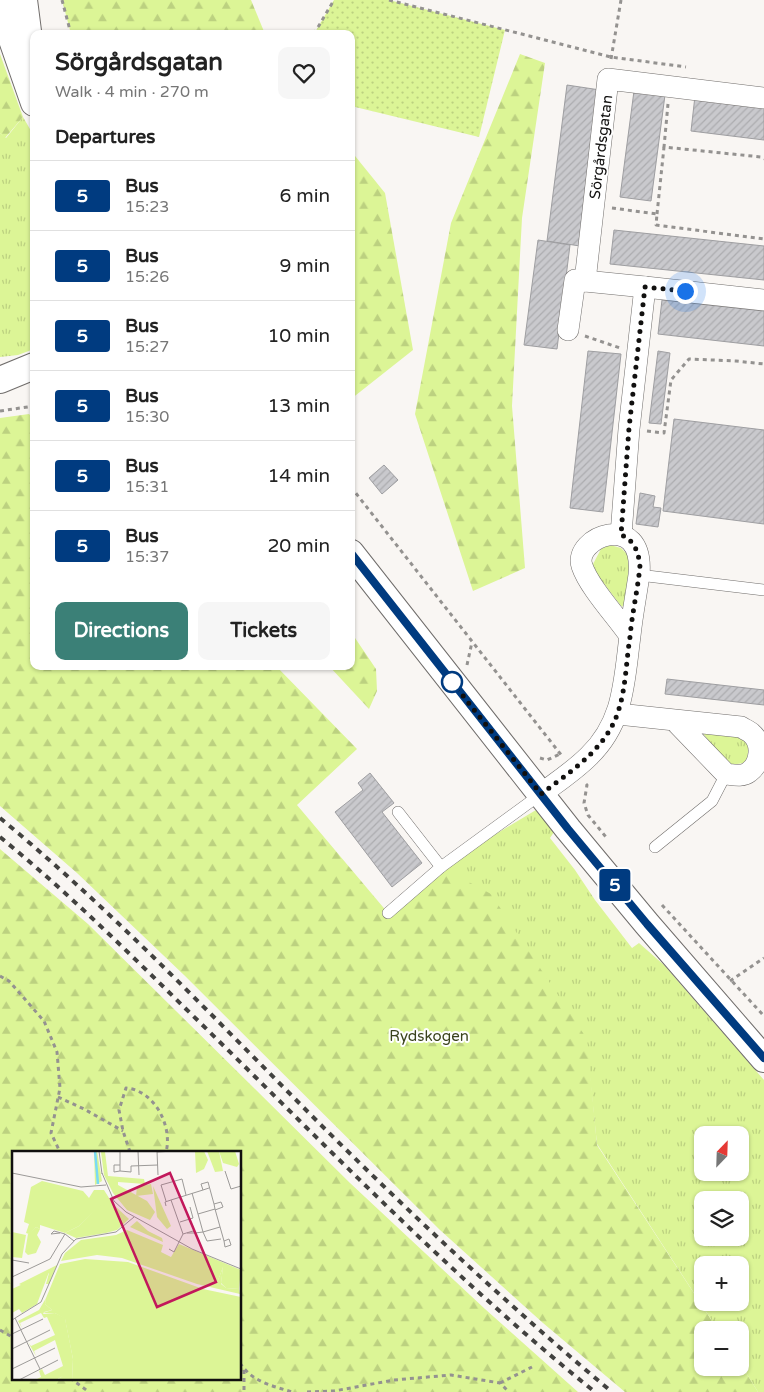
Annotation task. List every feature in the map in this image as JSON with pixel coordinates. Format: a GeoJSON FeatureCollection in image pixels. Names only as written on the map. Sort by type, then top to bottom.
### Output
{"type":"FeatureCollection","features":[{"type":"Feature","properties":{"kind":"street"},"geometry":{"type":"LineString","coordinates":[[0,0],[3,14],[30,92]]}},
{"type":"Feature","properties":{"kind":"street"},"geometry":{"type":"LineString","coordinates":[[24,0],[30,42]]}},
{"type":"Feature","properties":{"kind":"street","name":"Sörgårdsgatan"},"geometry":{"type":"LineString","coordinates":[[586,281],[608,79],[764,98]]}},
{"type":"Feature","properties":{"kind":"street"},"geometry":{"type":"LineString","coordinates":[[568,330],[575,280],[764,300]]}},
{"type":"Feature","properties":{"kind":"street"},"geometry":{"type":"LineString","coordinates":[[621,535],[629,428],[645,287]]}},
{"type":"Feature","properties":{"kind":"street"},"geometry":{"type":"LineString","coordinates":[[0,380],[30,368]]}},
{"type":"Feature","properties":{"kind":"street"},"geometry":{"type":"LineString","coordinates":[[0,380],[30,373]]}},
{"type":"Feature","properties":{"kind":"street"},"geometry":{"type":"LineString","coordinates":[[541,794],[590,756],[618,714],[624,689],[640,565],[634,544],[621,535],[606,535],[592,541],[584,552],[581,564],[589,581],[630,636]]}},
{"type":"Feature","properties":{"kind":"street"},"geometry":{"type":"LineString","coordinates":[[355,558],[541,794],[642,917],[764,1058]]}},
{"type":"Feature","properties":{"kind":"street"},"geometry":{"type":"LineString","coordinates":[[618,714],[741,727],[751,733],[757,740],[760,766],[749,773],[738,776],[726,774],[675,721]]}},
{"type":"Feature","properties":{"kind":"lane"},"geometry":{"type":"LineString","coordinates":[[639,576],[764,590]]}},
{"type":"Feature","properties":{"kind":"lane"},"geometry":{"type":"LineString","coordinates":[[655,847],[712,801],[726,774]]}},
{"type":"Feature","properties":{"kind":"lane"},"geometry":{"type":"LineString","coordinates":[[388,913],[441,867],[541,794]]}},
{"type":"Feature","properties":{"kind":"lane"},"geometry":{"type":"LineString","coordinates":[[398,812],[441,867]]}},
{"type":"Feature","properties":{"kind":"path"},"geometry":{"type":"LineString","coordinates":[[62,0],[70,30]]}},
{"type":"Feature","properties":{"kind":"path"},"geometry":{"type":"LineString","coordinates":[[316,30],[334,0]]}},
{"type":"Feature","properties":{"kind":"path"},"geometry":{"type":"LineString","coordinates":[[389,0],[611,57],[688,67]]}},
{"type":"Feature","properties":{"kind":"path"},"geometry":{"type":"LineString","coordinates":[[611,57],[621,0]]}},
{"type":"Feature","properties":{"kind":"path"},"geometry":{"type":"LineString","coordinates":[[670,86],[656,226],[764,239]]}},
{"type":"Feature","properties":{"kind":"path"},"geometry":{"type":"LineString","coordinates":[[664,147],[764,158]]}},
{"type":"Feature","properties":{"kind":"path"},"geometry":{"type":"LineString","coordinates":[[594,205],[656,214]]}},
{"type":"Feature","properties":{"kind":"path"},"geometry":{"type":"LineString","coordinates":[[568,330],[637,354]]}},
{"type":"Feature","properties":{"kind":"path"},"geometry":{"type":"LineString","coordinates":[[629,428],[664,433],[671,380],[689,359],[764,364]]}},
{"type":"Feature","properties":{"kind":"path"},"geometry":{"type":"LineString","coordinates":[[0,411],[30,407]]}},
{"type":"Feature","properties":{"kind":"path"},"geometry":{"type":"LineString","coordinates":[[355,492],[573,770],[587,785],[584,803],[588,815],[612,844]]}},
{"type":"Feature","properties":{"kind":"path"},"geometry":{"type":"LineString","coordinates":[[467,666],[472,641]]}},
{"type":"Feature","properties":{"kind":"path"},"geometry":{"type":"LineString","coordinates":[[660,902],[730,981],[764,1016]]}},
{"type":"Feature","properties":{"kind":"path"},"geometry":{"type":"LineString","coordinates":[[730,981],[764,958]]}},
{"type":"Feature","properties":{"kind":"path"},"geometry":{"type":"LineString","coordinates":[[0,976],[9,981],[44,1021],[57,1052],[60,1088],[51,1133],[60,1151]]}},
{"type":"Feature","properties":{"kind":"path"},"geometry":{"type":"LineString","coordinates":[[130,1151],[119,1110],[126,1088],[136,1089],[156,1105],[162,1118],[168,1142],[166,1151]]}},
{"type":"Feature","properties":{"kind":"path"},"geometry":{"type":"LineString","coordinates":[[58,1097],[123,1131]]}},
{"type":"Feature","properties":{"kind":"path"},"geometry":{"type":"LineString","coordinates":[[0,1330],[12,1337]]}},
{"type":"Feature","properties":{"kind":"path"},"geometry":{"type":"LineString","coordinates":[[241,1365],[243,1369],[244,1392]]}},
{"type":"Feature","properties":{"kind":"path"},"geometry":{"type":"LineString","coordinates":[[500,1383],[532,1367]]}},
{"type":"Feature","properties":{"kind":"path"},"geometry":{"type":"LineString","coordinates":[[243,1369],[257,1380],[292,1392]]}},
{"type":"Feature","properties":{"kind":"path"},"geometry":{"type":"LineString","coordinates":[[306,1392],[334,1391],[394,1380],[451,1375],[500,1383],[509,1392]]}},
{"type":"Feature","properties":{"kind":"path"},"geometry":{"type":"LineString","coordinates":[[73,1380],[89,1392]]}},
{"type":"Feature","properties":{"kind":"green space"},"geometry":{"type":"Polygon","coordinates":[[[62,0],[251,0],[263,30],[70,30],[62,0]]]}},
{"type":"Feature","properties":{"kind":"green space"},"geometry":{"type":"Polygon","coordinates":[[[334,0],[389,0],[505,30],[479,137],[355,107],[355,30],[316,30],[334,0]]]}},
{"type":"Feature","properties":{"kind":"green space"},"geometry":{"type":"Polygon","coordinates":[[[0,54],[23,117],[5,138],[0,133],[0,54]]]}},
{"type":"Feature","properties":{"kind":"green space"},"geometry":{"type":"Polygon","coordinates":[[[520,54],[545,63],[522,218],[512,406],[525,568],[473,591],[415,414],[451,223],[520,54]]]}},
{"type":"Feature","properties":{"kind":"green space"},"geometry":{"type":"Polygon","coordinates":[[[23,117],[30,129],[30,350],[18,355],[0,357],[0,133],[6,138],[23,117]]]}},
{"type":"Feature","properties":{"kind":"green space"},"geometry":{"type":"Polygon","coordinates":[[[355,156],[385,193],[413,350],[355,396],[355,156]]]}},
{"type":"Feature","properties":{"kind":"green space","name":"Rydskogen"},"geometry":{"type":"Polygon","coordinates":[[[29,414],[30,670],[280,670],[357,749],[297,805],[388,913],[441,867],[491,894],[587,1039],[597,1145],[694,1293],[694,1311],[706,1311],[712,1321],[694,1321],[694,1376],[748,1376],[758,1392],[625,1392],[543,1323],[440,1230],[184,975],[77,873],[0,806],[0,418],[29,414]]]}},
{"type":"Feature","properties":{"kind":"green space"},"geometry":{"type":"Polygon","coordinates":[[[610,545],[621,548],[629,556],[630,565],[625,607],[621,606],[596,573],[593,564],[601,549],[610,545]]]}},
{"type":"Feature","properties":{"kind":"green space"},"geometry":{"type":"Polygon","coordinates":[[[355,638],[376,669],[377,691],[369,709],[333,670],[355,670],[355,638]]]}},
{"type":"Feature","properties":{"kind":"green space"},"geometry":{"type":"Polygon","coordinates":[[[702,732],[728,734],[745,741],[749,746],[747,759],[744,763],[730,765],[724,761],[702,732]]]}},
{"type":"Feature","properties":{"kind":"green space"},"geometry":{"type":"Polygon","coordinates":[[[536,810],[554,832],[550,838],[632,948],[639,943],[664,965],[764,1080],[764,1392],[758,1392],[748,1376],[749,1321],[712,1321],[706,1311],[749,1311],[749,1256],[694,1256],[694,1293],[597,1144],[586,1039],[441,867],[536,810]]]}},
{"type":"Feature","properties":{"kind":"green space"},"geometry":{"type":"Polygon","coordinates":[[[0,849],[88,924],[350,1183],[485,1309],[578,1392],[0,1392],[0,849]]]}},
{"type":"Feature","properties":{"kind":"building"},"geometry":{"type":"Polygon","coordinates":[[[567,85],[600,90],[580,246],[547,241],[567,85]]]}},
{"type":"Feature","properties":{"kind":"building"},"geometry":{"type":"Polygon","coordinates":[[[634,91],[665,95],[651,201],[620,197],[634,91]]]}},
{"type":"Feature","properties":{"kind":"building"},"geometry":{"type":"Polygon","coordinates":[[[695,96],[764,105],[764,140],[691,131],[695,96]]]}},
{"type":"Feature","properties":{"kind":"building"},"geometry":{"type":"Polygon","coordinates":[[[614,230],[764,246],[764,280],[610,264],[614,230]]]}},
{"type":"Feature","properties":{"kind":"building"},"geometry":{"type":"Polygon","coordinates":[[[538,240],[570,245],[557,349],[524,345],[538,240]]]}},
{"type":"Feature","properties":{"kind":"building"},"geometry":{"type":"Polygon","coordinates":[[[662,300],[764,311],[764,346],[658,334],[662,300]]]}},
{"type":"Feature","properties":{"kind":"building"},"geometry":{"type":"Polygon","coordinates":[[[588,351],[621,354],[603,512],[570,508],[588,351]]]}},
{"type":"Feature","properties":{"kind":"building"},"geometry":{"type":"Polygon","coordinates":[[[658,351],[670,353],[661,424],[649,423],[658,351]]]}},
{"type":"Feature","properties":{"kind":"building"},"geometry":{"type":"Polygon","coordinates":[[[674,419],[764,430],[764,524],[663,511],[674,419]]]}},
{"type":"Feature","properties":{"kind":"building"},"geometry":{"type":"Polygon","coordinates":[[[384,465],[398,480],[382,494],[369,478],[384,465]]]}},
{"type":"Feature","properties":{"kind":"building"},"geometry":{"type":"Polygon","coordinates":[[[640,493],[655,496],[653,507],[661,508],[658,527],[636,524],[640,493]]]}},
{"type":"Feature","properties":{"kind":"building"},"geometry":{"type":"Polygon","coordinates":[[[667,679],[764,690],[764,705],[665,694],[667,679]]]}},
{"type":"Feature","properties":{"kind":"building"},"geometry":{"type":"Polygon","coordinates":[[[370,773],[394,803],[382,812],[422,863],[392,887],[335,812],[363,790],[358,783],[370,773]]]}},
{"type":"Feature","properties":{"kind":"railway"},"geometry":{"type":"LineString","coordinates":[[0,818],[124,929],[320,1124],[427,1227],[612,1392]]}},
{"type":"Feature","properties":{"kind":"railway"},"geometry":{"type":"LineString","coordinates":[[0,837],[72,899],[437,1254],[488,1301],[595,1392]]}},
{"type":"Feature","properties":{"kind":"bus line","name":"5"},"geometry":{"type":"LineString","coordinates":[[355,558],[568,829],[647,924],[764,1058]]}},
{"type":"Feature","properties":{"kind":"route"},"geometry":{"type":"LineString","coordinates":[[452,682],[541,794],[590,756],[609,730],[618,714],[624,689],[640,565],[634,544],[621,535],[629,428],[645,287],[685,291]]}}]}
